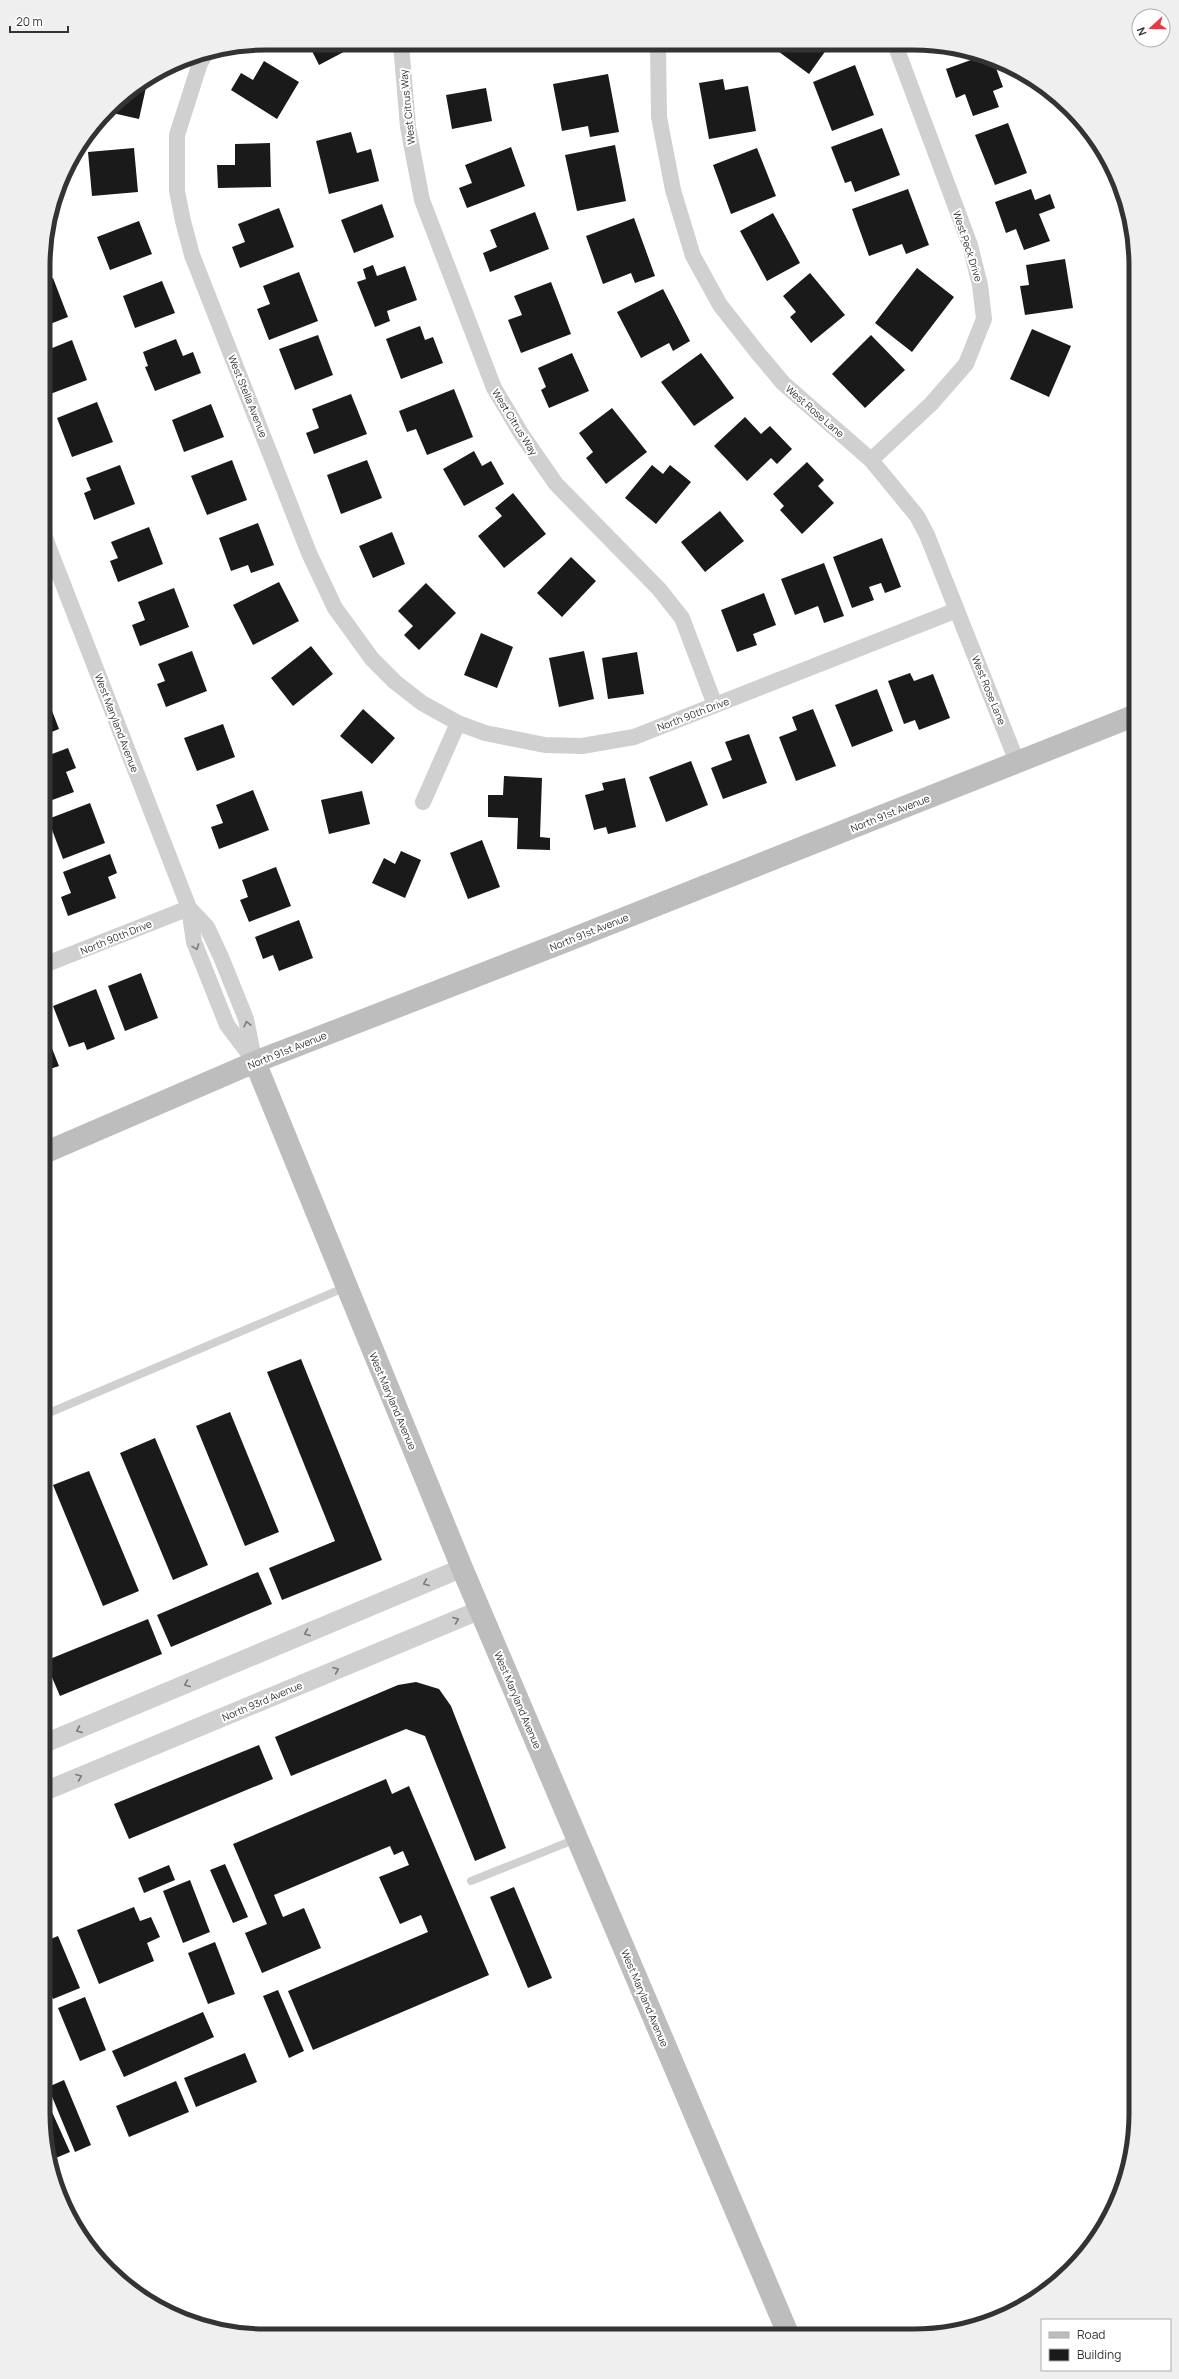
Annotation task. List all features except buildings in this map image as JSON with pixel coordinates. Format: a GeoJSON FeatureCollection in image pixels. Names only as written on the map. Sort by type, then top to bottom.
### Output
{"type":"FeatureCollection","features":[{"type":"Feature","properties":{"kind":"main road","name":"North 91st Avenue"},"geometry":{"type":"LineString","coordinates":[[50,1150],[255,1062],[566,941],[1129,718]]}},
{"type":"Feature","properties":{"kind":"main road","name":"West Maryland Avenue"},"geometry":{"type":"LineString","coordinates":[[255,1062],[462,1568],[785,2329]]}},
{"type":"Feature","properties":{"kind":"street","name":"West Citrus Way"},"geometry":{"type":"LineString","coordinates":[[402,50],[408,127],[422,200],[494,388],[522,435],[556,484],[659,589],[682,618],[715,705]]}},
{"type":"Feature","properties":{"kind":"street","name":"West Rose Lane"},"geometry":{"type":"LineString","coordinates":[[658,50],[659,117],[673,190],[693,256],[720,305],[783,383],[871,460],[917,516],[927,535],[1017,762]]}},
{"type":"Feature","properties":{"kind":"street","name":"West Peck Drive"},"geometry":{"type":"LineString","coordinates":[[871,460],[931,404],[966,364],[984,319],[980,285],[970,245],[897,50]]}},
{"type":"Feature","properties":{"kind":"street","name":"West Stella Avenue"},"geometry":{"type":"LineString","coordinates":[[199,60],[176,136],[176,192],[192,255],[309,553],[334,608],[372,659],[395,682],[422,702]]}},
{"type":"Feature","properties":{"kind":"street","name":"West Maryland Avenue"},"geometry":{"type":"LineString","coordinates":[[50,551],[189,908],[207,927],[246,1019],[255,1062]]}},
{"type":"Feature","properties":{"kind":"street","name":"North 90th Drive"},"geometry":{"type":"LineString","coordinates":[[422,702],[458,723],[485,733],[516,741],[545,745],[582,746],[634,737],[957,610]]}},
{"type":"Feature","properties":{"kind":"street"},"geometry":{"type":"LineString","coordinates":[[423,802],[458,723]]}},
{"type":"Feature","properties":{"kind":"street","name":"North 90th Drive"},"geometry":{"type":"LineString","coordinates":[[50,963],[189,908]]}},
{"type":"Feature","properties":{"kind":"street"},"geometry":{"type":"LineString","coordinates":[[50,1741],[462,1568]]}},
{"type":"Feature","properties":{"kind":"street","name":"North 93rd Avenue"},"geometry":{"type":"LineString","coordinates":[[50,1789],[480,1610]]}},
{"type":"Feature","properties":{"kind":"lane"},"geometry":{"type":"LineString","coordinates":[[50,1412],[347,1287]]}},
{"type":"Feature","properties":{"kind":"lane"},"geometry":{"type":"LineString","coordinates":[[471,1881],[577,1838]]}}]}
